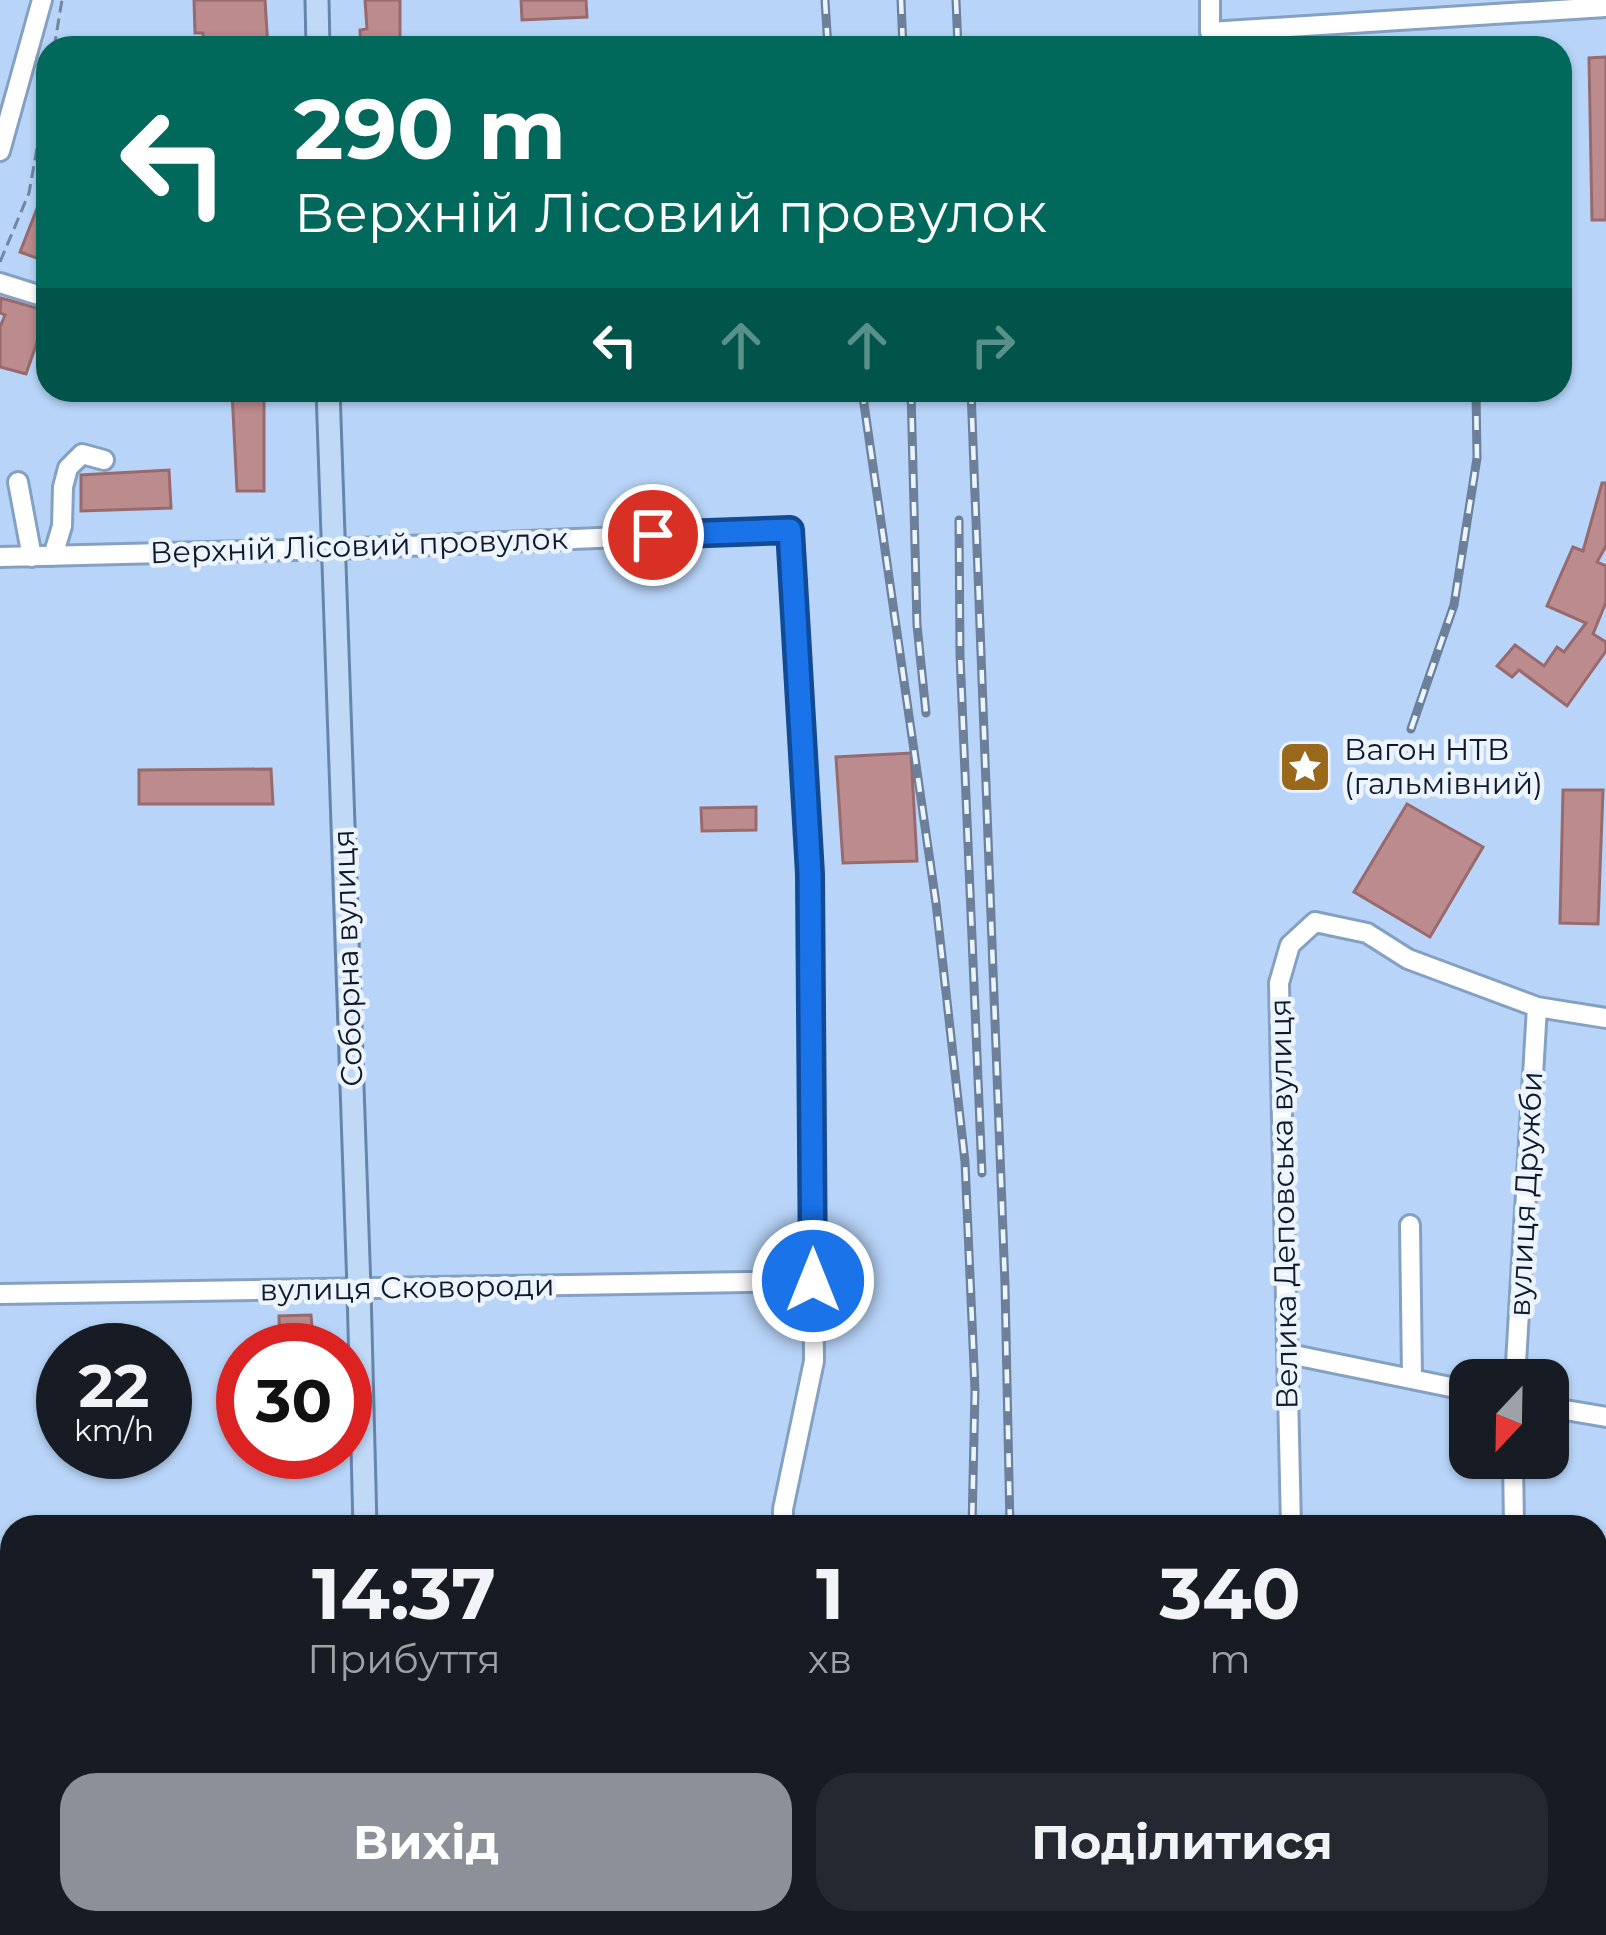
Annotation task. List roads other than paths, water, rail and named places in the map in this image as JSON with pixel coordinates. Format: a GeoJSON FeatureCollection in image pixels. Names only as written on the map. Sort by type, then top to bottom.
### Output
{"type":"FeatureCollection","features":[{"type":"Feature","properties":{"kind":"main road"},"geometry":{"type":"LineString","coordinates":[[317,0],[318,36]]}},
{"type":"Feature","properties":{"kind":"main road","name":"Соборна вулиця"},"geometry":{"type":"LineString","coordinates":[[328,402],[364,1515]]}},
{"type":"Feature","properties":{"kind":"street"},"geometry":{"type":"LineString","coordinates":[[0,151],[42,0]]}},
{"type":"Feature","properties":{"kind":"street"},"geometry":{"type":"LineString","coordinates":[[1210,0],[1210,32],[1606,7]]}},
{"type":"Feature","properties":{"kind":"street"},"geometry":{"type":"LineString","coordinates":[[0,283],[36,294]]}},
{"type":"Feature","properties":{"kind":"street"},"geometry":{"type":"LineString","coordinates":[[53,556],[62,526],[68,468],[82,454],[104,460]]}},
{"type":"Feature","properties":{"kind":"street"},"geometry":{"type":"LineString","coordinates":[[18,482],[32,556]]}},
{"type":"Feature","properties":{"kind":"street","name":"Верхній Лісовий провулок"},"geometry":{"type":"LineString","coordinates":[[0,557],[790,530],[810,874],[813,1281]]}},
{"type":"Feature","properties":{"kind":"street","name":"Велика Деповська вулиця"},"geometry":{"type":"LineString","coordinates":[[1291,1515],[1280,983],[1290,945],[1315,922],[1367,933],[1408,959],[1537,1007]]}},
{"type":"Feature","properties":{"kind":"street"},"geometry":{"type":"LineString","coordinates":[[1537,1007],[1606,1018]]}},
{"type":"Feature","properties":{"kind":"street","name":"вулиця Дружби"},"geometry":{"type":"LineString","coordinates":[[1516,1359],[1537,1007]]}},
{"type":"Feature","properties":{"kind":"street"},"geometry":{"type":"LineString","coordinates":[[1410,1225],[1412,1378]]}},
{"type":"Feature","properties":{"kind":"street"},"geometry":{"type":"LineString","coordinates":[[783,1515],[814,1360],[813,1281]]}},
{"type":"Feature","properties":{"kind":"street","name":"вулиця Сковороди"},"geometry":{"type":"LineString","coordinates":[[0,1294],[813,1281]]}},
{"type":"Feature","properties":{"kind":"street"},"geometry":{"type":"LineString","coordinates":[[1288,1354],[1449,1386]]}},
{"type":"Feature","properties":{"kind":"street"},"geometry":{"type":"LineString","coordinates":[[1569,1411],[1606,1417]]}},
{"type":"Feature","properties":{"kind":"street"},"geometry":{"type":"LineString","coordinates":[[1514,1479],[1514,1515]]}},
{"type":"Feature","properties":{"kind":"railway"},"geometry":{"type":"LineString","coordinates":[[825,0],[827,36]]}},
{"type":"Feature","properties":{"kind":"railway"},"geometry":{"type":"LineString","coordinates":[[901,0],[902,36]]}},
{"type":"Feature","properties":{"kind":"railway"},"geometry":{"type":"LineString","coordinates":[[956,0],[958,36]]}},
{"type":"Feature","properties":{"kind":"railway"},"geometry":{"type":"LineString","coordinates":[[864,402],[936,903],[965,1162],[975,1390],[972,1515]]}},
{"type":"Feature","properties":{"kind":"railway"},"geometry":{"type":"LineString","coordinates":[[911,402],[917,625],[926,713]]}},
{"type":"Feature","properties":{"kind":"railway"},"geometry":{"type":"LineString","coordinates":[[971,402],[1010,1515]]}},
{"type":"Feature","properties":{"kind":"railway"},"geometry":{"type":"LineString","coordinates":[[1411,729],[1454,605],[1477,458],[1476,402]]}},
{"type":"Feature","properties":{"kind":"railway"},"geometry":{"type":"LineString","coordinates":[[959,520],[960,655],[982,1173]]}},
{"type":"Feature","properties":{"kind":"place","name":"Вагон НТВ (гальмівний)"},"geometry":{"type":"Point","coordinates":[1305,767]}}]}
